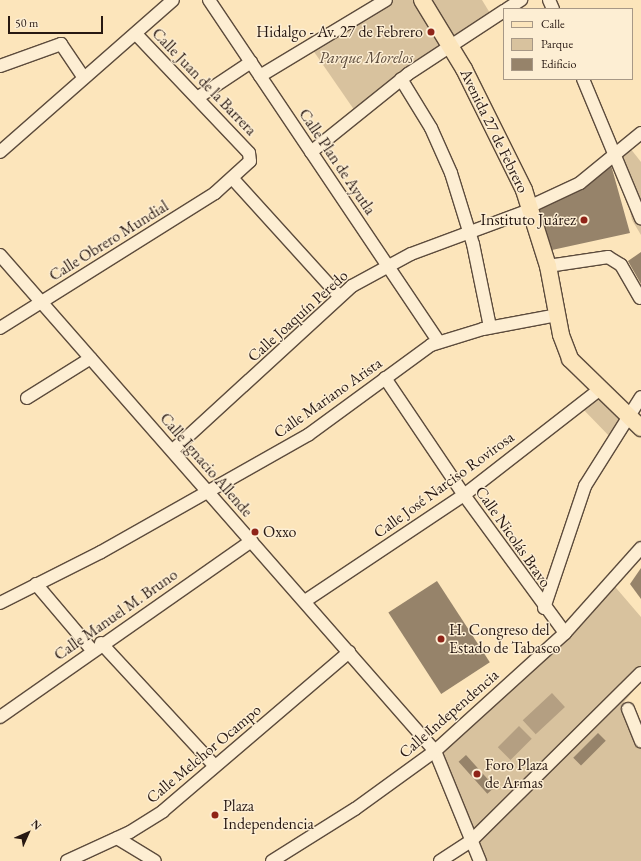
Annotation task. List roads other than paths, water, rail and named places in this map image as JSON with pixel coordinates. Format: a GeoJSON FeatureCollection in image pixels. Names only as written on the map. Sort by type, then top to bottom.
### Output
{"type":"FeatureCollection","features":[{"type":"Feature","properties":{"kind":"main road","name":"Avenida 27 de Febrero"},"geometry":{"type":"LineString","coordinates":[[422,0],[451,45],[502,139],[531,207],[548,266],[557,315],[570,359],[599,390],[641,428]]}},
{"type":"Feature","properties":{"kind":"street"},"geometry":{"type":"LineString","coordinates":[[0,152],[83,77],[136,34],[173,0]]}},
{"type":"Feature","properties":{"kind":"street","name":"Calle Plan de Ayutla"},"geometry":{"type":"LineString","coordinates":[[210,0],[439,342]]}},
{"type":"Feature","properties":{"kind":"street"},"geometry":{"type":"LineString","coordinates":[[260,76],[386,0]]}},
{"type":"Feature","properties":{"kind":"street"},"geometry":{"type":"LineString","coordinates":[[509,8],[521,0]]}},
{"type":"Feature","properties":{"kind":"street"},"geometry":{"type":"LineString","coordinates":[[311,152],[401,79],[503,12]]}},
{"type":"Feature","properties":{"kind":"street","name":"Calle Juan de la Barrera"},"geometry":{"type":"LineString","coordinates":[[136,34],[250,154],[250,161],[233,178]]}},
{"type":"Feature","properties":{"kind":"street"},"geometry":{"type":"LineString","coordinates":[[0,66],[61,44],[83,77]]}},
{"type":"Feature","properties":{"kind":"street"},"geometry":{"type":"LineString","coordinates":[[197,98],[251,62]]}},
{"type":"Feature","properties":{"kind":"street"},"geometry":{"type":"LineString","coordinates":[[401,79],[441,147],[469,231],[490,327]]}},
{"type":"Feature","properties":{"kind":"street"},"geometry":{"type":"LineString","coordinates":[[583,80],[641,218]]}},
{"type":"Feature","properties":{"kind":"street","name":"Calle Joaquín Peredo"},"geometry":{"type":"LineString","coordinates":[[172,450],[339,296],[388,265],[531,207],[580,183],[614,152],[641,133]]}},
{"type":"Feature","properties":{"kind":"street"},"geometry":{"type":"LineString","coordinates":[[233,178],[339,296]]}},
{"type":"Feature","properties":{"kind":"street","name":"Calle Obrero Mundial"},"geometry":{"type":"LineString","coordinates":[[0,328],[209,197],[233,178]]}},
{"type":"Feature","properties":{"kind":"street","name":"Calle Ignacio Allende"},"geometry":{"type":"LineString","coordinates":[[0,255],[435,751],[480,861]]}},
{"type":"Feature","properties":{"kind":"street"},"geometry":{"type":"LineString","coordinates":[[548,266],[608,257],[621,265],[640,298]]}},
{"type":"Feature","properties":{"kind":"street","name":"Calle Mariano Arista"},"geometry":{"type":"LineString","coordinates":[[1,601],[209,492],[314,432],[385,378],[439,342],[490,327],[557,315]]}},
{"type":"Feature","properties":{"kind":"street"},"geometry":{"type":"LineString","coordinates":[[27,398],[91,358]]}},
{"type":"Feature","properties":{"kind":"street","name":"Calle Nicolás Bravo"},"geometry":{"type":"LineString","coordinates":[[385,378],[464,495],[544,608],[565,633]]}},
{"type":"Feature","properties":{"kind":"street","name":"Calle José Narciso Rovirosa"},"geometry":{"type":"LineString","coordinates":[[305,601],[464,495],[599,390]]}},
{"type":"Feature","properties":{"kind":"street"},"geometry":{"type":"LineString","coordinates":[[544,608],[585,486],[641,397]]}},
{"type":"Feature","properties":{"kind":"street","name":"Calle Manuel M. Bruno"},"geometry":{"type":"LineString","coordinates":[[0,716],[96,647],[251,541]]}},
{"type":"Feature","properties":{"kind":"street","name":"Calle Independencia"},"geometry":{"type":"LineString","coordinates":[[272,861],[285,858],[435,751],[565,633],[641,548]]}},
{"type":"Feature","properties":{"kind":"street"},"geometry":{"type":"LineString","coordinates":[[36,584],[96,647],[214,765]]}},
{"type":"Feature","properties":{"kind":"street","name":"Calle Melchor Ocampo"},"geometry":{"type":"LineString","coordinates":[[67,861],[117,838],[163,811],[214,765],[349,652]]}},
{"type":"Feature","properties":{"kind":"street"},"geometry":{"type":"LineString","coordinates":[[440,861],[471,841],[641,673]]}},
{"type":"Feature","properties":{"kind":"street"},"geometry":{"type":"LineString","coordinates":[[628,709],[641,742]]}},
{"type":"Feature","properties":{"kind":"street"},"geometry":{"type":"LineString","coordinates":[[117,838],[155,861]]}},
{"type":"Feature","properties":{"kind":"place","name":"Hidalgo - Av. 27 de Febrero"},"geometry":{"type":"Point","coordinates":[431,32]}},
{"type":"Feature","properties":{"kind":"place","name":"Instituto Juárez"},"geometry":{"type":"Point","coordinates":[584,220]}},
{"type":"Feature","properties":{"kind":"place","name":"Oxxo"},"geometry":{"type":"Point","coordinates":[255,532]}},
{"type":"Feature","properties":{"kind":"place","name":"H. Congreso del Estado de Tabasco"},"geometry":{"type":"Point","coordinates":[441,639]}},
{"type":"Feature","properties":{"kind":"place","name":"Foro Plaza de Armas"},"geometry":{"type":"Point","coordinates":[477,774]}},
{"type":"Feature","properties":{"kind":"place","name":"Plaza Independencia"},"geometry":{"type":"Point","coordinates":[215,815]}},
{"type":"Feature","properties":{"kind":"park label","name":"Parque Morelos"},"geometry":{"type":"Point","coordinates":[366,58]}}]}
